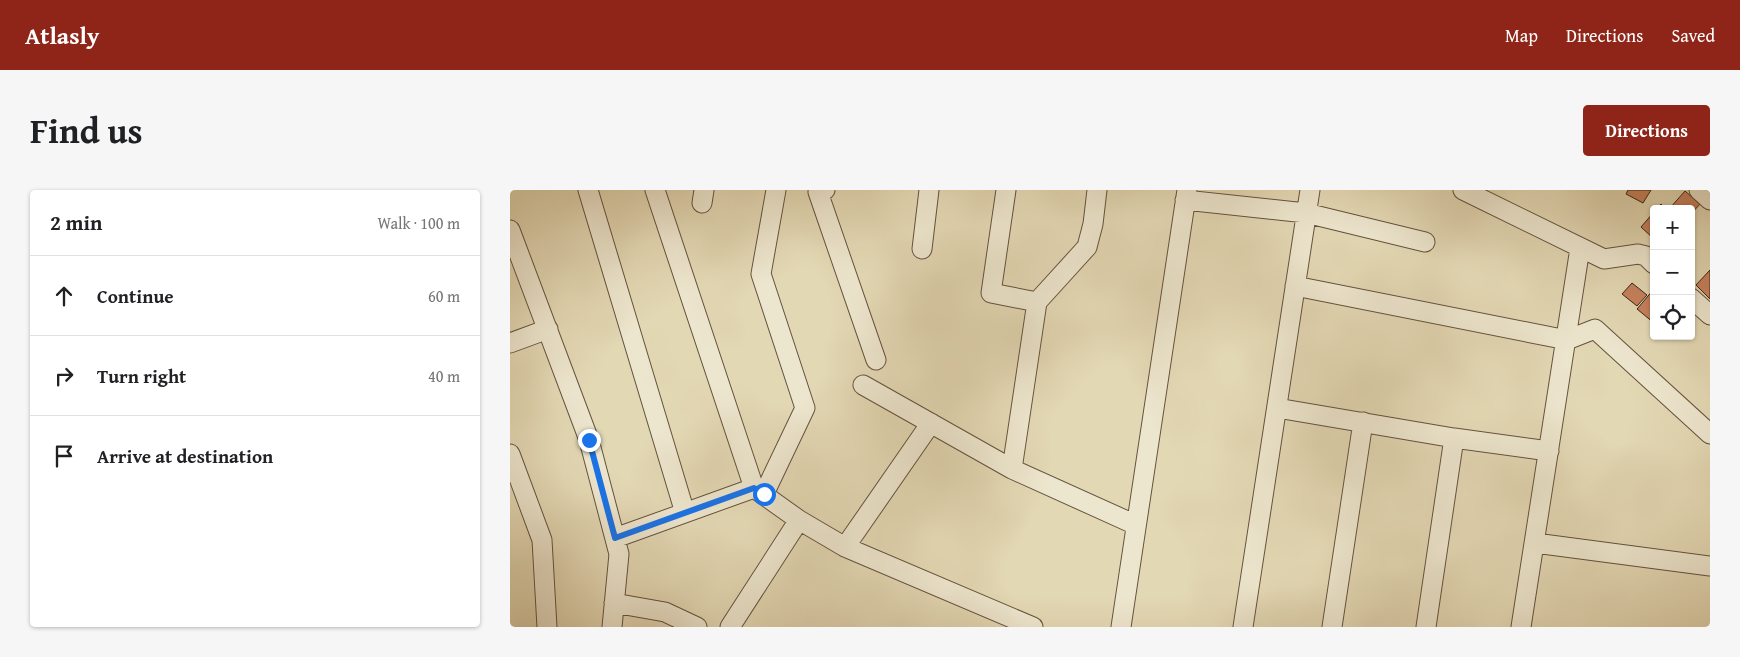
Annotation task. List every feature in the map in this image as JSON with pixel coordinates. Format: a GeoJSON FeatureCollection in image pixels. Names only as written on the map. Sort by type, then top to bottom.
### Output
{"type":"FeatureCollection","features":[{"type":"Feature","properties":{"kind":"street"},"geometry":{"type":"LineString","coordinates":[[588,190],[685,513]]}},
{"type":"Feature","properties":{"kind":"street"},"geometry":{"type":"LineString","coordinates":[[655,190],[759,491],[799,520],[845,547],[1033,627]]}},
{"type":"Feature","properties":{"kind":"street"},"geometry":{"type":"LineString","coordinates":[[615,538],[685,513],[759,491],[805,408],[761,274],[776,190]]}},
{"type":"Feature","properties":{"kind":"street"},"geometry":{"type":"LineString","coordinates":[[825,190],[818,192],[876,360]]}},
{"type":"Feature","properties":{"kind":"street"},"geometry":{"type":"LineString","coordinates":[[922,249],[929,190]]}},
{"type":"Feature","properties":{"kind":"street"},"geometry":{"type":"LineString","coordinates":[[1006,190],[991,293],[1037,302]]}},
{"type":"Feature","properties":{"kind":"street"},"geometry":{"type":"LineString","coordinates":[[1012,469],[1037,302],[1087,247],[1093,224],[1096,190]]}},
{"type":"Feature","properties":{"kind":"street"},"geometry":{"type":"LineString","coordinates":[[1243,627],[1310,190]]}},
{"type":"Feature","properties":{"kind":"street"},"geometry":{"type":"LineString","coordinates":[[1463,190],[1604,259],[1638,254],[1646,256],[1650,260]]}},
{"type":"Feature","properties":{"kind":"street"},"geometry":{"type":"LineString","coordinates":[[1699,190],[1710,200]]}},
{"type":"Feature","properties":{"kind":"street"},"geometry":{"type":"LineString","coordinates":[[1121,627],[1186,195],[1306,213],[1425,242]]}},
{"type":"Feature","properties":{"kind":"street"},"geometry":{"type":"LineString","coordinates":[[510,230],[589,440],[615,538],[619,554],[612,627]]}},
{"type":"Feature","properties":{"kind":"street"},"geometry":{"type":"LineString","coordinates":[[1521,627],[1580,248]]}},
{"type":"Feature","properties":{"kind":"street"},"geometry":{"type":"LineString","coordinates":[[1295,286],[1567,340],[1595,330],[1710,434]]}},
{"type":"Feature","properties":{"kind":"street"},"geometry":{"type":"LineString","coordinates":[[1695,302],[1710,315]]}},
{"type":"Feature","properties":{"kind":"street"},"geometry":{"type":"LineString","coordinates":[[510,343],[548,330]]}},
{"type":"Feature","properties":{"kind":"street"},"geometry":{"type":"LineString","coordinates":[[863,385],[1012,469],[1136,525]]}},
{"type":"Feature","properties":{"kind":"street"},"geometry":{"type":"LineString","coordinates":[[1277,408],[1454,438],[1549,451]]}},
{"type":"Feature","properties":{"kind":"street"},"geometry":{"type":"LineString","coordinates":[[1332,627],[1363,422]]}},
{"type":"Feature","properties":{"kind":"street"},"geometry":{"type":"LineString","coordinates":[[845,547],[931,423]]}},
{"type":"Feature","properties":{"kind":"street"},"geometry":{"type":"LineString","coordinates":[[1426,627],[1454,438]]}},
{"type":"Feature","properties":{"kind":"street"},"geometry":{"type":"LineString","coordinates":[[510,454],[542,540],[547,627]]}},
{"type":"Feature","properties":{"kind":"street"},"geometry":{"type":"LineString","coordinates":[[730,627],[799,520]]}},
{"type":"Feature","properties":{"kind":"street"},"geometry":{"type":"LineString","coordinates":[[1534,543],[1710,566]]}},
{"type":"Feature","properties":{"kind":"street"},"geometry":{"type":"LineString","coordinates":[[614,603],[665,612],[697,627]]}},
{"type":"Feature","properties":{"kind":"building"},"geometry":{"type":"Polygon","coordinates":[[[1628,190],[1651,190],[1643,203],[1626,194],[1628,190]]]}},
{"type":"Feature","properties":{"kind":"building"},"geometry":{"type":"Polygon","coordinates":[[[1685,191],[1700,204],[1695,210],[1695,205],[1673,205],[1685,191]]]}},
{"type":"Feature","properties":{"kind":"building"},"geometry":{"type":"Polygon","coordinates":[[[1650,217],[1650,235],[1641,227],[1650,217]]]}},
{"type":"Feature","properties":{"kind":"building"},"geometry":{"type":"Polygon","coordinates":[[[1710,270],[1710,299],[1696,285],[1710,270]]]}},
{"type":"Feature","properties":{"kind":"building"},"geometry":{"type":"Polygon","coordinates":[[[1632,283],[1647,295],[1637,306],[1622,294],[1632,283]]]}},
{"type":"Feature","properties":{"kind":"building"},"geometry":{"type":"Polygon","coordinates":[[[1650,294],[1650,320],[1637,309],[1650,294]]]}},
{"type":"Feature","properties":{"kind":"route"},"geometry":{"type":"LineString","coordinates":[[589,440],[615,538],[754,488],[764,494]]}}]}
